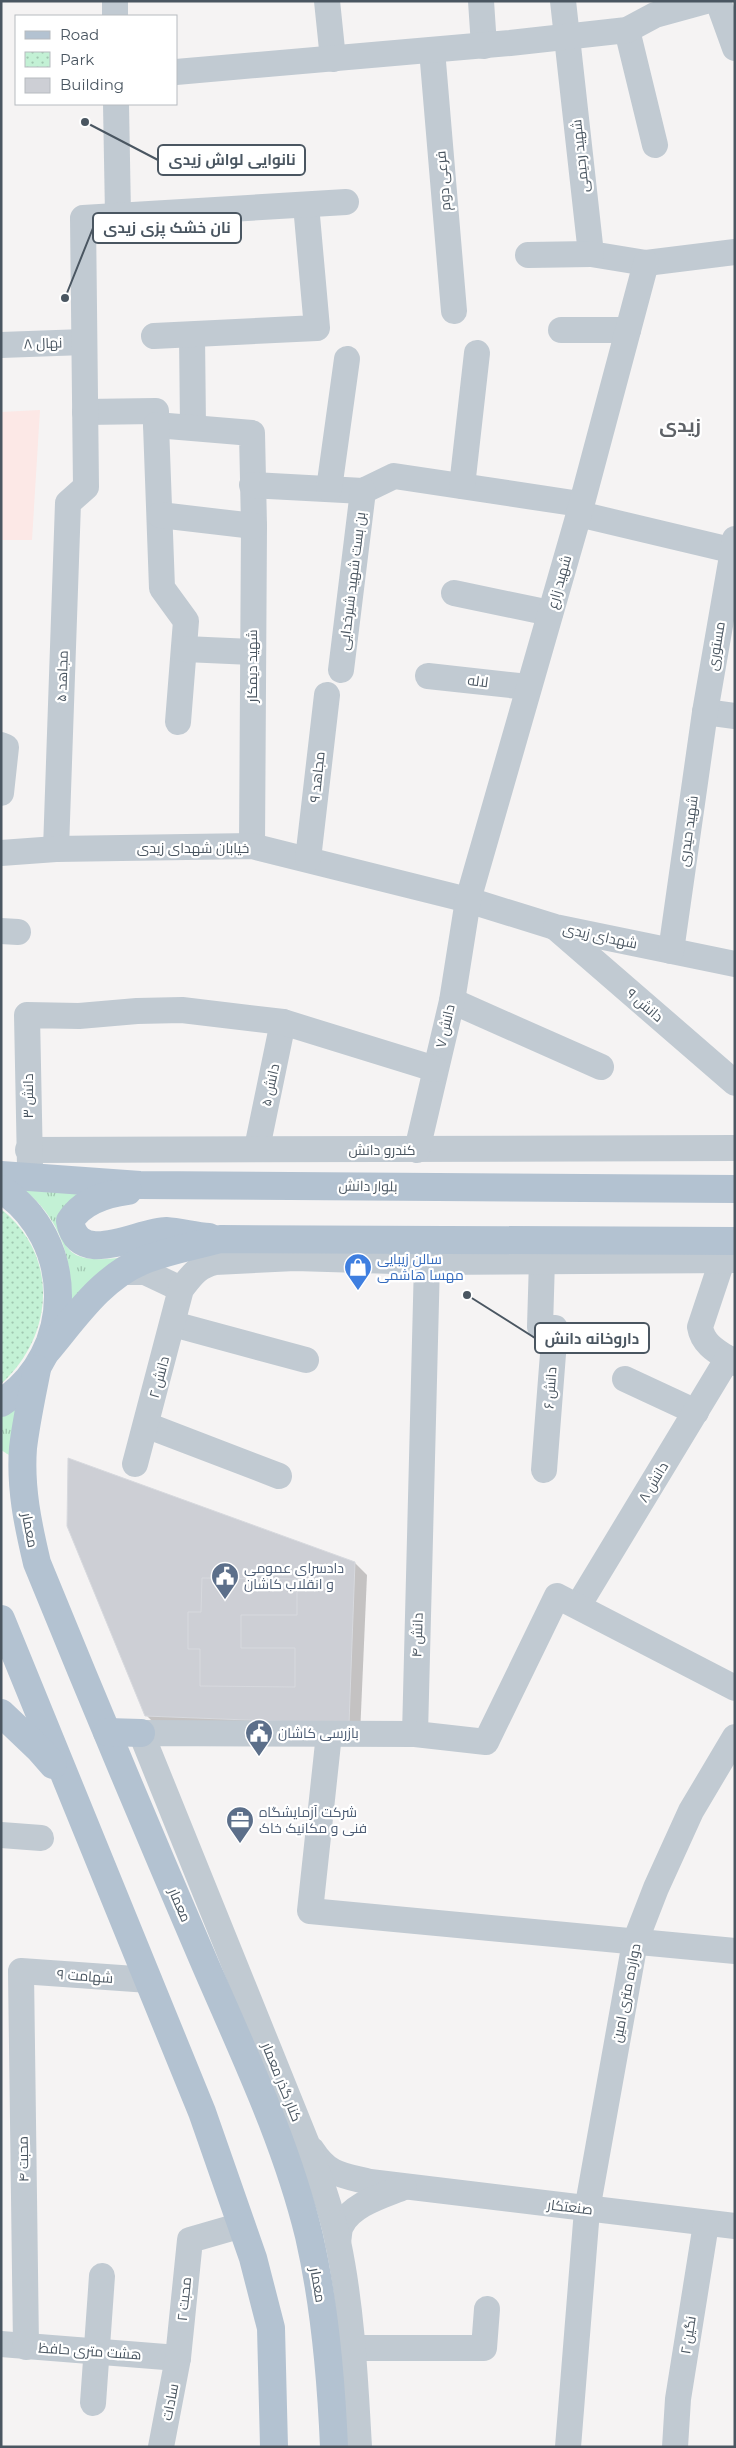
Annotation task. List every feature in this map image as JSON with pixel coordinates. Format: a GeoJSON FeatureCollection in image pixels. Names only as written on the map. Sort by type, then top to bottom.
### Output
{"type":"FeatureCollection","features":[{"type":"Feature","properties":{"kind":"main road","name":"بلوار دانش"},"geometry":{"type":"LineString","coordinates":[[1,1175],[169,1185],[735,1189]]}},
{"type":"Feature","properties":{"kind":"main road"},"geometry":{"type":"LineString","coordinates":[[169,1185],[119,1192],[97,1199],[74,1213],[70,1221],[71,1228],[76,1236],[89,1245],[104,1246],[164,1231],[220,1239],[730,1251]]}},
{"type":"Feature","properties":{"kind":"main road","name":"معمار"},"geometry":{"type":"LineString","coordinates":[[1,1189],[19,1202],[32,1217],[52,1252],[59,1292],[58,1312],[42,1360],[24,1447],[24,1497],[37,1563],[263,2100],[295,2185],[313,2256],[329,2350],[334,2447]]}},
{"type":"Feature","properties":{"kind":"main road"},"geometry":{"type":"LineString","coordinates":[[1,1403],[24,1384],[87,1303],[106,1285],[141,1261],[220,1239]]}},
{"type":"Feature","properties":{"kind":"main road"},"geometry":{"type":"LineString","coordinates":[[1,1454],[9,1462],[24,1497]]}},
{"type":"Feature","properties":{"kind":"main road"},"geometry":{"type":"LineString","coordinates":[[1,1619],[65,1780],[202,2112],[253,2258],[271,2328],[274,2447]]}},
{"type":"Feature","properties":{"kind":"main road"},"geometry":{"type":"LineString","coordinates":[[1,1713],[39,1749],[65,1780]]}},
{"type":"Feature","properties":{"kind":"main road"},"geometry":{"type":"LineString","coordinates":[[107,1732],[141,1733]]}},
{"type":"Feature","properties":{"kind":"street"},"geometry":{"type":"LineString","coordinates":[[115,1],[115,15]]}},
{"type":"Feature","properties":{"kind":"street"},"geometry":{"type":"LineString","coordinates":[[327,1],[332,59]]}},
{"type":"Feature","properties":{"kind":"street"},"geometry":{"type":"LineString","coordinates":[[481,1],[484,46]]}},
{"type":"Feature","properties":{"kind":"street","name":"شهید رحیمی"},"geometry":{"type":"LineString","coordinates":[[563,1],[590,254]]}},
{"type":"Feature","properties":{"kind":"street"},"geometry":{"type":"LineString","coordinates":[[178,72],[484,46],[626,30],[655,15],[706,1]]}},
{"type":"Feature","properties":{"kind":"street"},"geometry":{"type":"LineString","coordinates":[[718,1],[735,48]]}},
{"type":"Feature","properties":{"kind":"street"},"geometry":{"type":"LineString","coordinates":[[626,30],[655,145]]}},
{"type":"Feature","properties":{"kind":"street","name":"فرعی دوم"},"geometry":{"type":"LineString","coordinates":[[432,50],[454,311]]}},
{"type":"Feature","properties":{"kind":"street"},"geometry":{"type":"LineString","coordinates":[[116,105],[118,215]]}},
{"type":"Feature","properties":{"kind":"street"},"geometry":{"type":"LineString","coordinates":[[178,722],[186,621],[162,588],[156,410],[85,412],[83,218],[346,202]]}},
{"type":"Feature","properties":{"kind":"street"},"geometry":{"type":"LineString","coordinates":[[154,336],[317,328],[306,205]]}},
{"type":"Feature","properties":{"kind":"street"},"geometry":{"type":"LineString","coordinates":[[528,255],[590,254],[646,263],[735,252]]}},
{"type":"Feature","properties":{"kind":"street","name":"شهید زارع"},"geometry":{"type":"LineString","coordinates":[[468,900],[550,613],[646,263]]}},
{"type":"Feature","properties":{"kind":"street"},"geometry":{"type":"LineString","coordinates":[[561,330],[628,330]]}},
{"type":"Feature","properties":{"kind":"street"},"geometry":{"type":"LineString","coordinates":[[156,425],[193,427],[192,335]]}},
{"type":"Feature","properties":{"kind":"street","name":"نهال ۸"},"geometry":{"type":"LineString","coordinates":[[1,345],[84,342]]}},
{"type":"Feature","properties":{"kind":"street"},"geometry":{"type":"LineString","coordinates":[[462,486],[477,353]]}},
{"type":"Feature","properties":{"kind":"street"},"geometry":{"type":"LineString","coordinates":[[329,490],[347,359]]}},
{"type":"Feature","properties":{"kind":"street","name":"مجاهد ۵"},"geometry":{"type":"LineString","coordinates":[[56,849],[68,503],[86,487],[85,412]]}},
{"type":"Feature","properties":{"kind":"street","name":"شهید دیمکار"},"geometry":{"type":"LineString","coordinates":[[193,427],[252,434],[254,526],[252,846]]}},
{"type":"Feature","properties":{"kind":"street"},"geometry":{"type":"LineString","coordinates":[[252,486],[363,491],[394,476],[462,486],[579,509],[734,547]]}},
{"type":"Feature","properties":{"kind":"street","name":"بن بست شهید شیرخدایی"},"geometry":{"type":"LineString","coordinates":[[341,670],[363,491]]}},
{"type":"Feature","properties":{"kind":"street"},"geometry":{"type":"LineString","coordinates":[[160,515],[254,526]]}},
{"type":"Feature","properties":{"kind":"street","name":"مستوری"},"geometry":{"type":"LineString","coordinates":[[705,712],[734,547]]}},
{"type":"Feature","properties":{"kind":"street"},"geometry":{"type":"LineString","coordinates":[[454,593],[550,613]]}},
{"type":"Feature","properties":{"kind":"street"},"geometry":{"type":"LineString","coordinates":[[185,649],[252,652]]}},
{"type":"Feature","properties":{"kind":"street","name":"لاله"},"geometry":{"type":"LineString","coordinates":[[428,676],[528,687]]}},
{"type":"Feature","properties":{"kind":"street","name":"مجاهد ۹"},"geometry":{"type":"LineString","coordinates":[[308,859],[327,695]]}},
{"type":"Feature","properties":{"kind":"street"},"geometry":{"type":"LineString","coordinates":[[705,712],[735,716]]}},
{"type":"Feature","properties":{"kind":"street","name":"شهید حیدری"},"geometry":{"type":"LineString","coordinates":[[671,951],[705,712]]}},
{"type":"Feature","properties":{"kind":"street"},"geometry":{"type":"LineString","coordinates":[[1,745],[6,747],[1,793]]}},
{"type":"Feature","properties":{"kind":"street","name":"خیابان شهدای زیدی"},"geometry":{"type":"LineString","coordinates":[[1,853],[56,849],[252,846],[468,900]]}},
{"type":"Feature","properties":{"kind":"street","name":"شهدای زیدی"},"geometry":{"type":"LineString","coordinates":[[468,900],[555,926],[735,964]]}},
{"type":"Feature","properties":{"kind":"street","name":"دانش ۷"},"geometry":{"type":"LineString","coordinates":[[417,1150],[452,1001],[468,900]]}},
{"type":"Feature","properties":{"kind":"street","name":"دانش ۹"},"geometry":{"type":"LineString","coordinates":[[555,926],[735,1083]]}},
{"type":"Feature","properties":{"kind":"street"},"geometry":{"type":"LineString","coordinates":[[452,1001],[601,1067]]}},
{"type":"Feature","properties":{"kind":"street","name":"دانش ۳"},"geometry":{"type":"LineString","coordinates":[[31,1177],[28,1150],[27,1015],[79,1016],[137,1011],[182,1010],[283,1022]]}},
{"type":"Feature","properties":{"kind":"street"},"geometry":{"type":"LineString","coordinates":[[283,1022],[435,1069]]}},
{"type":"Feature","properties":{"kind":"street","name":"دانش ۵"},"geometry":{"type":"LineString","coordinates":[[257,1148],[283,1022]]}},
{"type":"Feature","properties":{"kind":"street","name":"کندرو دانش"},"geometry":{"type":"LineString","coordinates":[[28,1150],[735,1148]]}},
{"type":"Feature","properties":{"kind":"street"},"geometry":{"type":"LineString","coordinates":[[567,1188],[570,1149]]}},
{"type":"Feature","properties":{"kind":"street"},"geometry":{"type":"LineString","coordinates":[[124,1272],[145,1272],[181,1289],[199,1267],[215,1262],[295,1258],[427,1262],[542,1260],[730,1251],[700,1327],[701,1337],[732,1360]]}},
{"type":"Feature","properties":{"kind":"street","name":"دانش ۶"},"geometry":{"type":"LineString","coordinates":[[542,1260],[540,1326],[555,1328],[544,1470]]}},
{"type":"Feature","properties":{"kind":"street","name":"دانش ۴"},"geometry":{"type":"LineString","coordinates":[[415,1734],[427,1262]]}},
{"type":"Feature","properties":{"kind":"street","name":"دانش ۲"},"geometry":{"type":"LineString","coordinates":[[135,1464],[181,1289]]}},
{"type":"Feature","properties":{"kind":"street"},"geometry":{"type":"LineString","coordinates":[[173,1324],[306,1360]]}},
{"type":"Feature","properties":{"kind":"street","name":"دانش ۸"},"geometry":{"type":"LineString","coordinates":[[578,1606],[696,1412],[732,1360]]}},
{"type":"Feature","properties":{"kind":"street"},"geometry":{"type":"LineString","coordinates":[[625,1379],[696,1412]]}},
{"type":"Feature","properties":{"kind":"street"},"geometry":{"type":"LineString","coordinates":[[146,1425],[279,1476]]}},
{"type":"Feature","properties":{"kind":"street"},"geometry":{"type":"LineString","coordinates":[[141,1733],[415,1734],[486,1742],[556,1596],[735,1688]]}},
{"type":"Feature","properties":{"kind":"street","name":"کنار گذر معمار"},"geometry":{"type":"LineString","coordinates":[[141,1733],[307,2144],[328,2201],[338,2242],[353,2348],[359,2447]]}},
{"type":"Feature","properties":{"kind":"street"},"geometry":{"type":"LineString","coordinates":[[329,1734],[310,1911],[735,1951]]}},
{"type":"Feature","properties":{"kind":"street","name":"دوازده متری امین"},"geometry":{"type":"LineString","coordinates":[[568,2447],[587,2210],[635,1942],[656,1888],[691,1812],[735,1737]]}},
{"type":"Feature","properties":{"kind":"street"},"geometry":{"type":"LineString","coordinates":[[1,1835],[41,1838]]}},
{"type":"Feature","properties":{"kind":"street","name":"شهامت ۹"},"geometry":{"type":"LineString","coordinates":[[21,1971],[149,1980]]}},
{"type":"Feature","properties":{"kind":"street","name":"محبت ۴"},"geometry":{"type":"LineString","coordinates":[[14,2346],[21,1971]]}},
{"type":"Feature","properties":{"kind":"street","name":"صنعتکار"},"geometry":{"type":"LineString","coordinates":[[307,2144],[321,2165],[334,2173],[370,2182],[587,2210],[735,2226]]}},
{"type":"Feature","properties":{"kind":"street"},"geometry":{"type":"LineString","coordinates":[[338,2242],[341,2226],[352,2213],[366,2204],[405,2186]]}},
{"type":"Feature","properties":{"kind":"street","name":"نگین ۲"},"geometry":{"type":"LineString","coordinates":[[675,2447],[678,2399],[706,2224]]}},
{"type":"Feature","properties":{"kind":"street","name":"محبت ۲"},"geometry":{"type":"LineString","coordinates":[[178,2358],[190,2240],[242,2225]]}},
{"type":"Feature","properties":{"kind":"street"},"geometry":{"type":"LineString","coordinates":[[94,2403],[102,2276]]}},
{"type":"Feature","properties":{"kind":"street"},"geometry":{"type":"LineString","coordinates":[[353,2348],[484,2348],[487,2310]]}},
{"type":"Feature","properties":{"kind":"street","name":"هشت متری حافظ"},"geometry":{"type":"LineString","coordinates":[[14,2346],[178,2358]]}},
{"type":"Feature","properties":{"kind":"street","name":"سادات"},"geometry":{"type":"LineString","coordinates":[[161,2447],[178,2358]]}},
{"type":"Feature","properties":{"kind":"shaded area"},"geometry":{"type":"Polygon","coordinates":[[[40,410],[32,540],[1,540],[1,412],[40,410]]]}},
{"type":"Feature","properties":{"kind":"green space"},"geometry":{"type":"Polygon","coordinates":[[[23,1189],[97,1193],[60,1230],[64,1242],[70,1251],[78,1256],[98,1259],[133,1257],[71,1309],[70,1275],[67,1258],[56,1228],[36,1201],[23,1189]]]}},
{"type":"Feature","properties":{"kind":"green space"},"geometry":{"type":"Polygon","coordinates":[[[1,1209],[20,1228],[33,1249],[41,1272],[43,1296],[40,1320],[32,1343],[19,1365],[1,1384],[1,1209]]]}},
{"type":"Feature","properties":{"kind":"green space"},"geometry":{"type":"Polygon","coordinates":[[[24,1394],[9,1455],[1,1450],[1,1413],[24,1394]]]}},
{"type":"Feature","properties":{"kind":"building","name":"دادسرای عمومی و انقلاب کاشان"},"geometry":{"type":"Polygon","coordinates":[[[68,1458],[355,1562],[349,1724],[145,1716],[67,1526],[68,1458]]]}},
{"type":"Feature","properties":{"kind":"building"},"geometry":{"type":"Polygon","coordinates":[[[202,1578],[297,1579],[297,1615],[241,1615],[241,1648],[295,1648],[295,1687],[200,1686],[200,1649],[188,1649],[188,1612],[201,1612],[202,1578]]]}},
{"type":"Feature","properties":{"kind":"place","name":"نانوایی لواش زیدی"},"geometry":{"type":"Point","coordinates":[85,122]}},
{"type":"Feature","properties":{"kind":"place","name":"نان خشک پزی زیدی"},"geometry":{"type":"Point","coordinates":[65,298]}},
{"type":"Feature","properties":{"kind":"place","name":"سالن زیبایی مهسا هاشمی"},"geometry":{"type":"Point","coordinates":[358,1291]}},
{"type":"Feature","properties":{"kind":"place","name":"داروخانه دانش"},"geometry":{"type":"Point","coordinates":[467,1295]}},
{"type":"Feature","properties":{"kind":"place","name":"دادسرای عمومی و انقلاب کاشان"},"geometry":{"type":"Point","coordinates":[225,1600]}},
{"type":"Feature","properties":{"kind":"place","name":"بازرسی کاشان"},"geometry":{"type":"Point","coordinates":[259,1757]}},
{"type":"Feature","properties":{"kind":"place","name":"شرکت آزمایشگاه فنی و مکانیک خاک"},"geometry":{"type":"Point","coordinates":[240,1844]}},
{"type":"Feature","properties":{"kind":"district","name":"زیدی"},"geometry":{"type":"Point","coordinates":[680,425]}}]}
